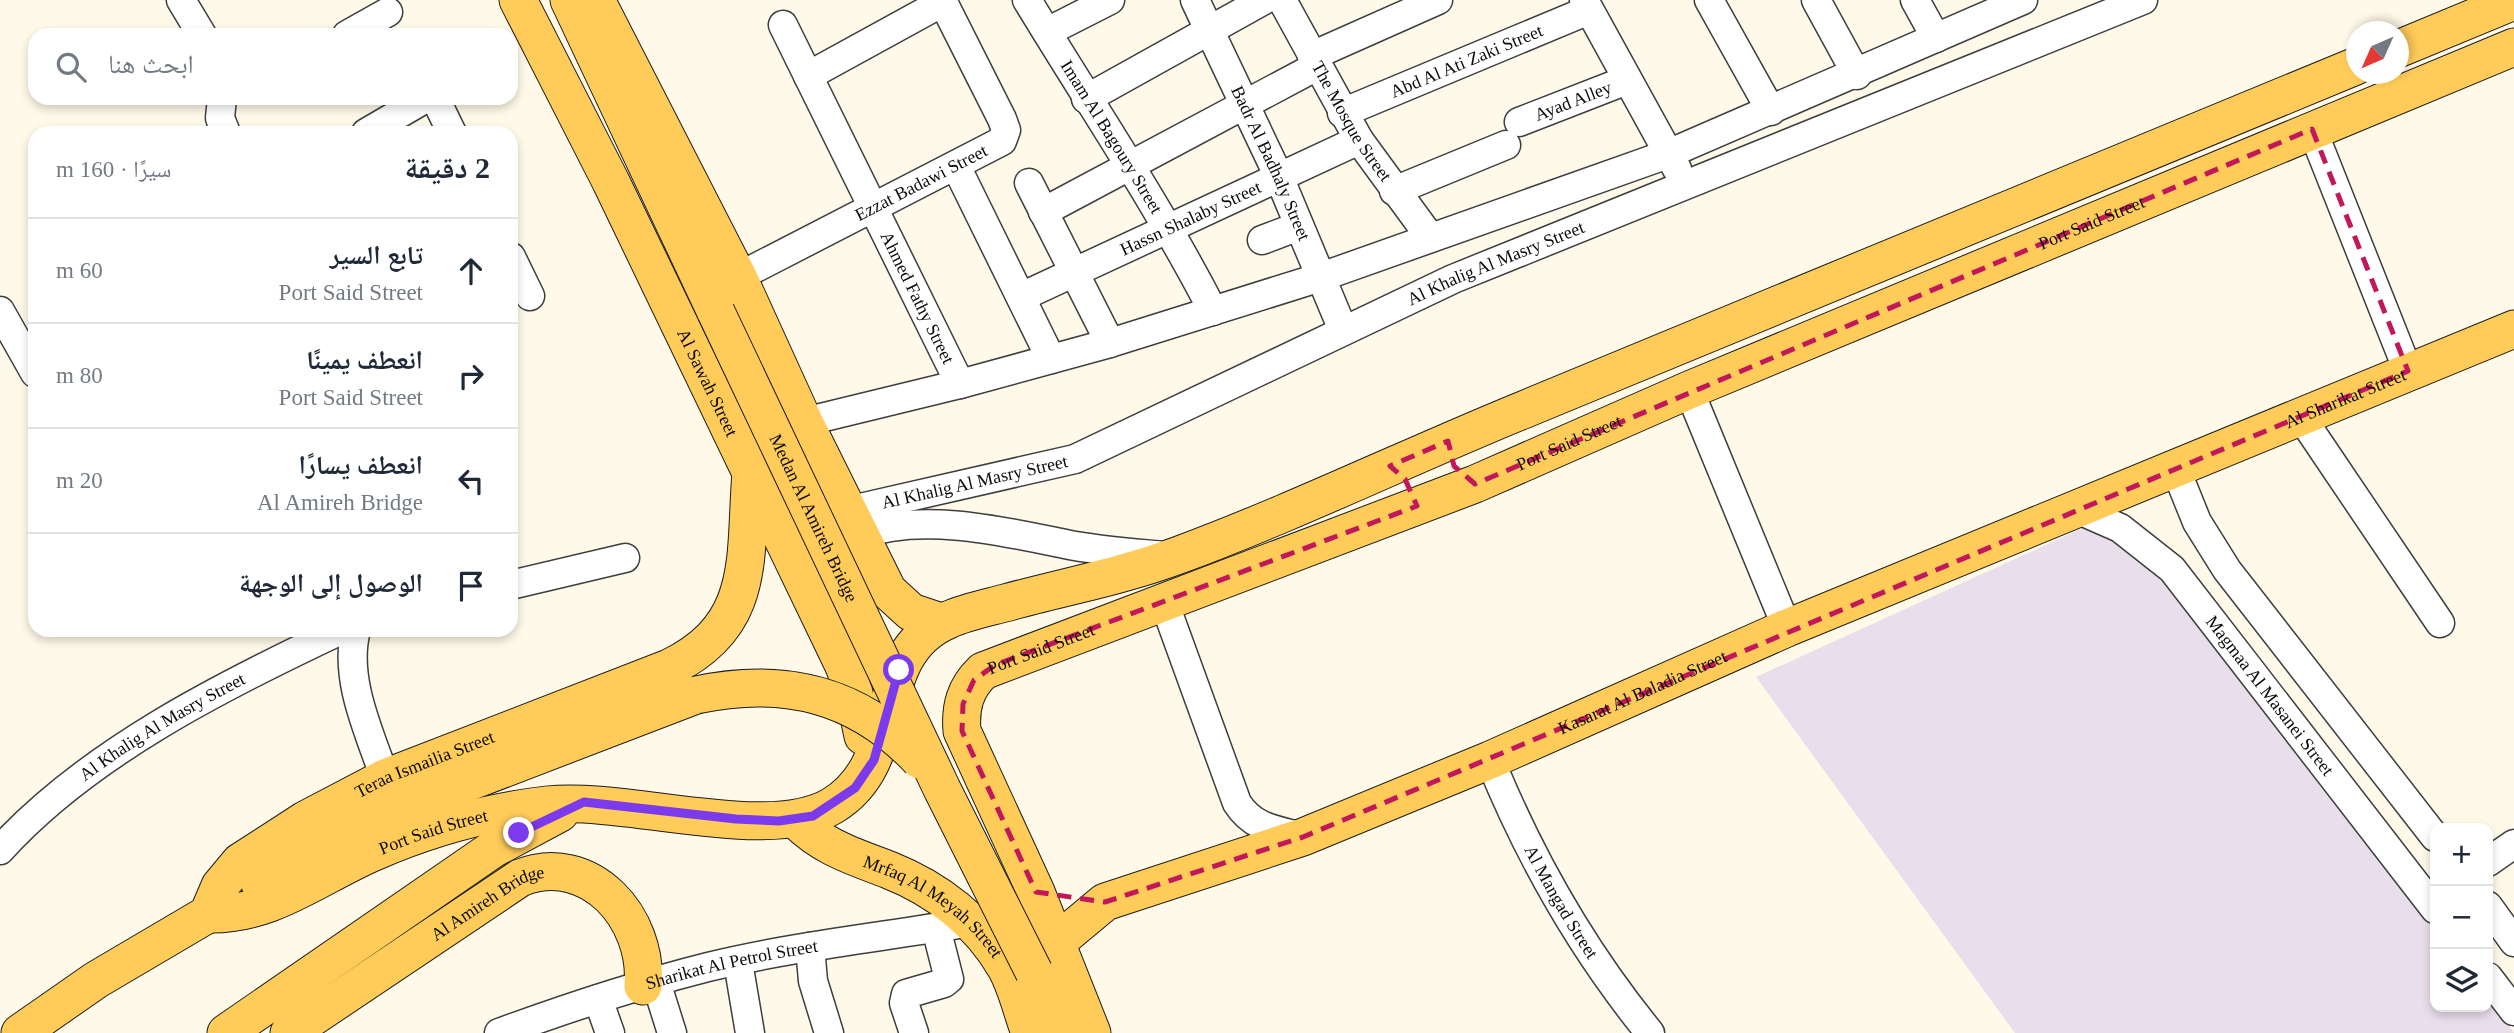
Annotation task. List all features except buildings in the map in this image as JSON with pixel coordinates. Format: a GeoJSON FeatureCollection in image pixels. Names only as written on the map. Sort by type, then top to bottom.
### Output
{"type":"FeatureCollection","features":[{"type":"Feature","properties":{"kind":"main road","name":"Al Sawah Street"},"geometry":{"type":"LineString","coordinates":[[518,0],[611,182],[818,609],[854,692],[864,747],[865,775]]}},
{"type":"Feature","properties":{"kind":"main road","name":"Medan Al Amireh Bridge"},"geometry":{"type":"LineString","coordinates":[[569,0],[942,789],[1034,972],[1058,1033]]}},
{"type":"Feature","properties":{"kind":"main road"},"geometry":{"type":"LineString","coordinates":[[596,0],[738,277],[804,422],[888,591],[911,612],[941,622]]}},
{"type":"Feature","properties":{"kind":"main road"},"geometry":{"type":"LineString","coordinates":[[2409,45],[2514,1]]}},
{"type":"Feature","properties":{"kind":"main road","name":"Port Said Street"},"geometry":{"type":"LineString","coordinates":[[1092,1033],[1036,892],[962,731],[961,718],[967,691],[983,671],[1475,484],[1689,390],[2514,47]]}},
{"type":"Feature","properties":{"kind":"main road","name":"Port Said Street"},"geometry":{"type":"LineString","coordinates":[[208,914],[236,914],[265,907],[366,855],[434,829],[508,811],[584,802],[736,819],[796,820],[835,804],[865,775],[881,745],[891,690],[899,670],[910,652],[941,622],[1175,556],[2346,71]]}},
{"type":"Feature","properties":{"kind":"main road","name":"Al Sharikat Street"},"geometry":{"type":"LineString","coordinates":[[2176,470],[2514,329]]}},
{"type":"Feature","properties":{"kind":"main road"},"geometry":{"type":"LineString","coordinates":[[1448,441],[1454,466],[1475,484]]}},
{"type":"Feature","properties":{"kind":"main road"},"geometry":{"type":"LineString","coordinates":[[1390,466],[1405,479],[1416,507]]}},
{"type":"Feature","properties":{"kind":"main road","name":"Kasarat Al Baladia Street"},"geometry":{"type":"LineString","coordinates":[[1057,942],[1105,902],[1303,836],[1490,760],[1787,628],[2176,470]]}},
{"type":"Feature","properties":{"kind":"main road","name":"Teraa Ismailia Street"},"geometry":{"type":"LineString","coordinates":[[208,914],[220,886],[253,852],[325,808],[385,778],[669,668],[702,650],[727,622],[741,588],[751,472]]}},
{"type":"Feature","properties":{"kind":"main road"},"geometry":{"type":"LineString","coordinates":[[818,609],[834,623],[855,626],[874,618],[886,601],[888,591]]}},
{"type":"Feature","properties":{"kind":"main road"},"geometry":{"type":"LineString","coordinates":[[20,1033],[96,980],[326,845],[396,810],[696,695],[761,686],[808,692],[835,701],[868,718],[899,739],[925,766],[942,789]]}},
{"type":"Feature","properties":{"kind":"main road"},"geometry":{"type":"LineString","coordinates":[[226,1033],[493,849],[584,802]]}},
{"type":"Feature","properties":{"kind":"main road","name":"Mrfaq Al Meyah Street"},"geometry":{"type":"LineString","coordinates":[[796,820],[833,850],[924,886],[953,925],[1007,969],[1030,1033]]}},
{"type":"Feature","properties":{"kind":"main road","name":"Al Amireh Bridge"},"geometry":{"type":"LineString","coordinates":[[289,1033],[520,878],[533,873],[563,873],[578,877],[598,887],[616,902],[634,926],[644,971],[650,984]]}},
{"type":"Feature","properties":{"kind":"main road","name":"Kasarat Al Baladia Street"},"geometry":{"type":"LineString","coordinates":[[1036,892],[1105,902]]}},
{"type":"Feature","properties":{"kind":"street"},"geometry":{"type":"LineString","coordinates":[[181,0],[198,28]]}},
{"type":"Feature","properties":{"kind":"street","name":"Imam Al Bagoury Street"},"geometry":{"type":"LineString","coordinates":[[1027,0],[1086,99],[1171,230],[1213,311]]}},
{"type":"Feature","properties":{"kind":"street"},"geometry":{"type":"LineString","coordinates":[[1046,32],[1110,0]]}},
{"type":"Feature","properties":{"kind":"street","name":"Badr Al Badhaly Street"},"geometry":{"type":"LineString","coordinates":[[1195,0],[1279,177],[1343,330]]}},
{"type":"Feature","properties":{"kind":"street"},"geometry":{"type":"LineString","coordinates":[[1086,99],[1264,0]]}},
{"type":"Feature","properties":{"kind":"street","name":"The Mosque Street"},"geometry":{"type":"LineString","coordinates":[[1282,0],[1342,113],[1394,191],[1430,237]]}},
{"type":"Feature","properties":{"kind":"street"},"geometry":{"type":"LineString","coordinates":[[1043,212],[1245,105],[1315,61],[1438,0]]}},
{"type":"Feature","properties":{"kind":"street"},"geometry":{"type":"LineString","coordinates":[[1709,0],[1771,111]]}},
{"type":"Feature","properties":{"kind":"street"},"geometry":{"type":"LineString","coordinates":[[1816,0],[1857,75]]}},
{"type":"Feature","properties":{"kind":"street"},"geometry":{"type":"LineString","coordinates":[[1915,0],[1936,38]]}},
{"type":"Feature","properties":{"kind":"street"},"geometry":{"type":"LineString","coordinates":[[804,422],[960,384],[1110,343],[1321,277],[1668,154],[1857,75],[2023,0]]}},
{"type":"Feature","properties":{"kind":"street","name":"Al Khalig Al Masry Street"},"geometry":{"type":"LineString","coordinates":[[853,523],[1075,459],[1453,279],[1687,187],[2143,0]]}},
{"type":"Feature","properties":{"kind":"street"},"geometry":{"type":"LineString","coordinates":[[808,76],[942,1]]}},
{"type":"Feature","properties":{"kind":"street","name":"Ezzat Badawi Street"},"geometry":{"type":"LineString","coordinates":[[738,277],[1002,141],[1006,130],[942,1]]}},
{"type":"Feature","properties":{"kind":"street"},"geometry":{"type":"LineString","coordinates":[[1587,5],[1687,187]]}},
{"type":"Feature","properties":{"kind":"street","name":"Abd Al Ati Zaki Street"},"geometry":{"type":"LineString","coordinates":[[1342,113],[1587,5]]}},
{"type":"Feature","properties":{"kind":"street"},"geometry":{"type":"LineString","coordinates":[[363,28],[390,16]]}},
{"type":"Feature","properties":{"kind":"street","name":"Ahmed Fathy Street"},"geometry":{"type":"LineString","coordinates":[[783,25],[960,384]]}},
{"type":"Feature","properties":{"kind":"street","name":"Ayad Alley"},"geometry":{"type":"LineString","coordinates":[[1394,191],[1628,80]]}},
{"type":"Feature","properties":{"kind":"street"},"geometry":{"type":"LineString","coordinates":[[378,126],[414,105]]}},
{"type":"Feature","properties":{"kind":"street"},"geometry":{"type":"LineString","coordinates":[[438,105],[449,126]]}},
{"type":"Feature","properties":{"kind":"street"},"geometry":{"type":"LineString","coordinates":[[2312,129],[2408,371]]}},
{"type":"Feature","properties":{"kind":"street","name":"Hassn Shalaby Street"},"geometry":{"type":"LineString","coordinates":[[1021,297],[1171,230],[1359,140]]}},
{"type":"Feature","properties":{"kind":"street"},"geometry":{"type":"LineString","coordinates":[[956,166],[1051,359]]}},
{"type":"Feature","properties":{"kind":"street"},"geometry":{"type":"LineString","coordinates":[[1029,183],[1110,343]]}},
{"type":"Feature","properties":{"kind":"street"},"geometry":{"type":"LineString","coordinates":[[1262,240],[1299,226]]}},
{"type":"Feature","properties":{"kind":"street"},"geometry":{"type":"LineString","coordinates":[[518,271],[530,296]]}},
{"type":"Feature","properties":{"kind":"street"},"geometry":{"type":"LineString","coordinates":[[0,311],[28,361]]}},
{"type":"Feature","properties":{"kind":"street"},"geometry":{"type":"LineString","coordinates":[[1689,390],[1787,628]]}},
{"type":"Feature","properties":{"kind":"street"},"geometry":{"type":"LineString","coordinates":[[2301,417],[2440,623]]}},
{"type":"Feature","properties":{"kind":"street"},"geometry":{"type":"LineString","coordinates":[[2176,470],[2197,522],[2227,570],[2430,832]]}},
{"type":"Feature","properties":{"kind":"street","name":"Magmaa Al Masanei Street"},"geometry":{"type":"LineString","coordinates":[[2079,510],[2120,528],[2172,569],[2430,903]]}},
{"type":"Feature","properties":{"kind":"street","name":"Port Said Street"},"geometry":{"type":"LineString","coordinates":[[853,523],[872,530],[911,527],[977,528],[1100,550],[1175,556]]}},
{"type":"Feature","properties":{"kind":"street"},"geometry":{"type":"LineString","coordinates":[[518,583],[625,558]]}},
{"type":"Feature","properties":{"kind":"street"},"geometry":{"type":"LineString","coordinates":[[1164,603],[1237,803],[1245,816],[1258,825],[1303,836]]}},
{"type":"Feature","properties":{"kind":"street","name":"Al Khalig Al Masry Street"},"geometry":{"type":"LineString","coordinates":[[0,850],[58,798],[156,726],[253,672],[326,637]]}},
{"type":"Feature","properties":{"kind":"street"},"geometry":{"type":"LineString","coordinates":[[355,637],[353,656],[356,685],[385,778]]}},
{"type":"Feature","properties":{"kind":"street","name":"Al Mangad Street"},"geometry":{"type":"LineString","coordinates":[[1490,760],[1538,864],[1571,921],[1650,1033]]}},
{"type":"Feature","properties":{"kind":"street"},"geometry":{"type":"LineString","coordinates":[[2493,859],[2514,844]]}},
{"type":"Feature","properties":{"kind":"street"},"geometry":{"type":"LineString","coordinates":[[2493,913],[2514,942]]}},
{"type":"Feature","properties":{"kind":"street"},"geometry":{"type":"LineString","coordinates":[[914,1033],[904,1003],[906,994],[944,984],[949,979],[953,925]]}},
{"type":"Feature","properties":{"kind":"street","name":"Sharikat Al Petrol Street"},"geometry":{"type":"LineString","coordinates":[[500,1033],[538,1027],[598,999],[738,961],[953,925]]}},
{"type":"Feature","properties":{"kind":"street"},"geometry":{"type":"LineString","coordinates":[[810,947],[813,981],[830,1033]]}},
{"type":"Feature","properties":{"kind":"street"},"geometry":{"type":"LineString","coordinates":[[738,961],[750,1033]]}},
{"type":"Feature","properties":{"kind":"street"},"geometry":{"type":"LineString","coordinates":[[650,984],[672,1033]]}},
{"type":"Feature","properties":{"kind":"street"},"geometry":{"type":"LineString","coordinates":[[2493,984],[2514,1011]]}},
{"type":"Feature","properties":{"kind":"street"},"geometry":{"type":"LineString","coordinates":[[598,999],[610,1033]]}},
{"type":"Feature","properties":{"kind":"highlighted area"},"geometry":{"type":"Polygon","coordinates":[[[2312,129],[2408,371],[1303,837],[1105,902],[1036,892],[962,731],[963,704],[974,680],[995,665],[1417,506],[1405,479],[1390,466],[1448,441],[1454,466],[1475,484],[2312,129]]]}},
{"type":"Feature","properties":{"kind":"shaded area"},"geometry":{"type":"Polygon","coordinates":[[[2096,522],[2165,565],[2430,920],[2430,1012],[2493,1012],[2493,1004],[2514,1033],[2015,1033],[1756,677],[2096,522]]]}},
{"type":"Feature","properties":{"kind":"route"},"geometry":{"type":"LineString","coordinates":[[519,833],[584,802],[736,819],[779,821],[813,816],[855,788],[874,760],[881,745],[891,690],[899,670]]}}]}
